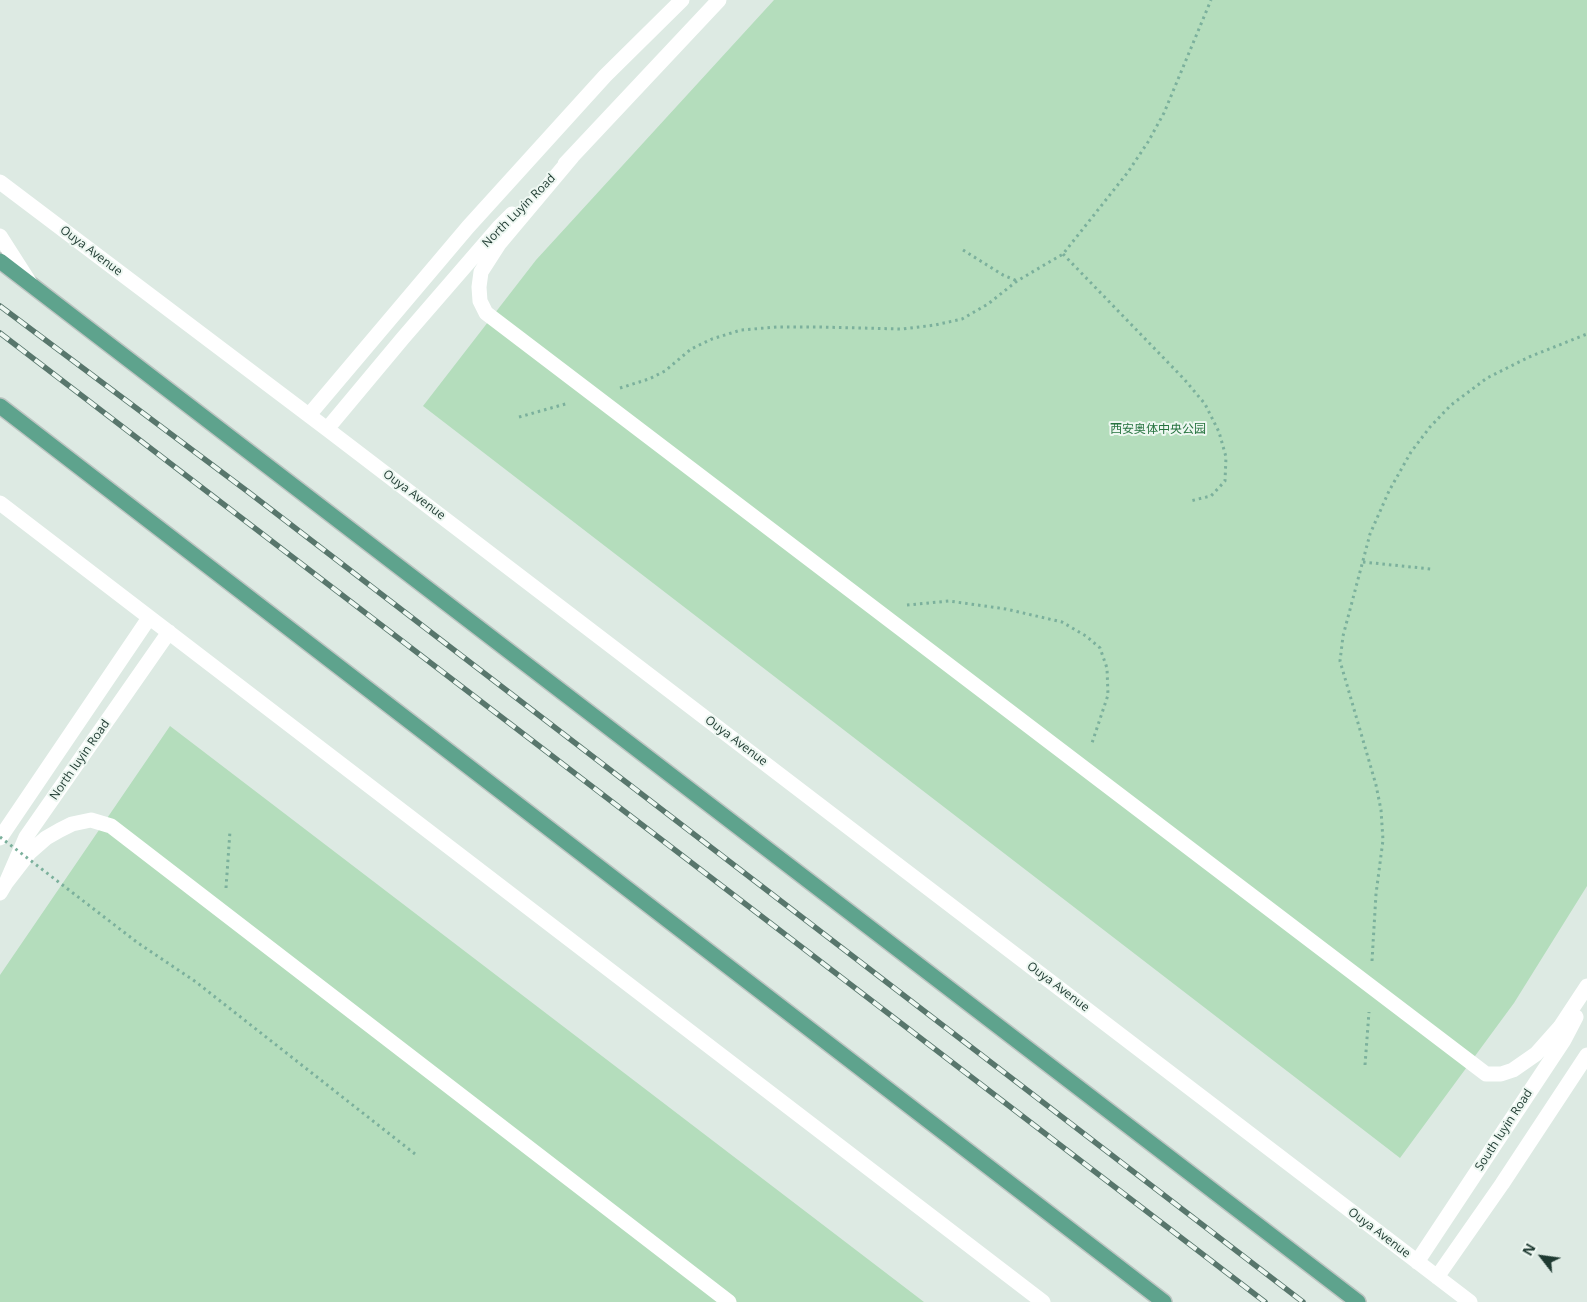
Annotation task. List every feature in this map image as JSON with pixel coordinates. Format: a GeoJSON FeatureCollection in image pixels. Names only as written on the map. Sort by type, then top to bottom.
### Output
{"type":"FeatureCollection","features":[{"type":"Feature","properties":{"kind":"main road"},"geometry":{"type":"LineString","coordinates":[[0,261],[1358,1302]]}},
{"type":"Feature","properties":{"kind":"main road"},"geometry":{"type":"LineString","coordinates":[[0,406],[1164,1302]]}},
{"type":"Feature","properties":{"kind":"street","name":"North Luyin Road"},"geometry":{"type":"LineString","coordinates":[[309,415],[468,227],[605,76],[682,0]]}},
{"type":"Feature","properties":{"kind":"street","name":"North Luyin Road"},"geometry":{"type":"LineString","coordinates":[[327,429],[500,226],[572,157],[718,0]]}},
{"type":"Feature","properties":{"kind":"street"},"geometry":{"type":"LineString","coordinates":[[572,157],[494,251],[481,272],[480,302],[486,313],[1370,988],[1486,1074],[1501,1074],[1513,1070],[1536,1054],[1560,1027],[1587,986]]}},
{"type":"Feature","properties":{"kind":"street","name":"Ouya Avenue"},"geometry":{"type":"LineString","coordinates":[[0,182],[309,415],[1470,1302]]}},
{"type":"Feature","properties":{"kind":"street"},"geometry":{"type":"LineString","coordinates":[[0,236],[32,286]]}},
{"type":"Feature","properties":{"kind":"street"},"geometry":{"type":"LineString","coordinates":[[0,503],[1043,1302]]}},
{"type":"Feature","properties":{"kind":"street","name":"North luyin Road"},"geometry":{"type":"LineString","coordinates":[[0,838],[150,618]]}},
{"type":"Feature","properties":{"kind":"street","name":"North luyin Road"},"geometry":{"type":"LineString","coordinates":[[3,888],[26,837],[168,632]]}},
{"type":"Feature","properties":{"kind":"street"},"geometry":{"type":"LineString","coordinates":[[3,888],[30,852],[46,838],[72,824],[90,820],[111,826],[729,1302]]}},
{"type":"Feature","properties":{"kind":"street","name":"South luyin Road"},"geometry":{"type":"LineString","coordinates":[[1417,1262],[1564,1040],[1587,996]]}},
{"type":"Feature","properties":{"kind":"street"},"geometry":{"type":"LineString","coordinates":[[1437,1277],[1502,1184],[1587,1055]]}},
{"type":"Feature","properties":{"kind":"path"},"geometry":{"type":"LineString","coordinates":[[519,417],[649,379],[665,371],[690,349],[712,339],[741,330],[818,327],[902,329],[962,319],[988,304],[1017,281],[1063,254],[1128,172],[1164,113],[1212,0]]}},
{"type":"Feature","properties":{"kind":"path"},"geometry":{"type":"LineString","coordinates":[[963,250],[1003,275],[1017,281]]}},
{"type":"Feature","properties":{"kind":"path"},"geometry":{"type":"LineString","coordinates":[[1063,254],[1178,372],[1205,404],[1219,432],[1226,457],[1225,481],[1211,496],[1190,501]]}},
{"type":"Feature","properties":{"kind":"path"},"geometry":{"type":"LineString","coordinates":[[1365,1065],[1376,894],[1383,840],[1381,810],[1376,785],[1340,661],[1343,636],[1370,534],[1398,476],[1412,452],[1430,427],[1451,405],[1487,378],[1529,357],[1587,334]]}},
{"type":"Feature","properties":{"kind":"path"},"geometry":{"type":"LineString","coordinates":[[1363,562],[1431,569]]}},
{"type":"Feature","properties":{"kind":"path"},"geometry":{"type":"LineString","coordinates":[[903,605],[949,601],[1006,609],[1062,622],[1086,636],[1100,648],[1107,668],[1108,695],[1095,736],[1081,767]]}},
{"type":"Feature","properties":{"kind":"path"},"geometry":{"type":"LineString","coordinates":[[224,913],[230,831]]}},
{"type":"Feature","properties":{"kind":"path"},"geometry":{"type":"LineString","coordinates":[[0,838],[138,943],[196,982],[415,1154]]}},
{"type":"Feature","properties":{"kind":"green space","name":"西安奥体中央公园"},"geometry":{"type":"Polygon","coordinates":[[[774,0],[1587,0],[1587,886],[1514,1003],[1400,1158],[423,406],[536,260],[774,0]]]}},
{"type":"Feature","properties":{"kind":"green space"},"geometry":{"type":"Polygon","coordinates":[[[170,726],[924,1302],[0,1302],[0,975],[170,726]]]}},
{"type":"Feature","properties":{"kind":"railway"},"geometry":{"type":"LineString","coordinates":[[0,306],[247,491],[1303,1302]]}},
{"type":"Feature","properties":{"kind":"railway"},"geometry":{"type":"LineString","coordinates":[[0,333],[1265,1302]]}}]}
